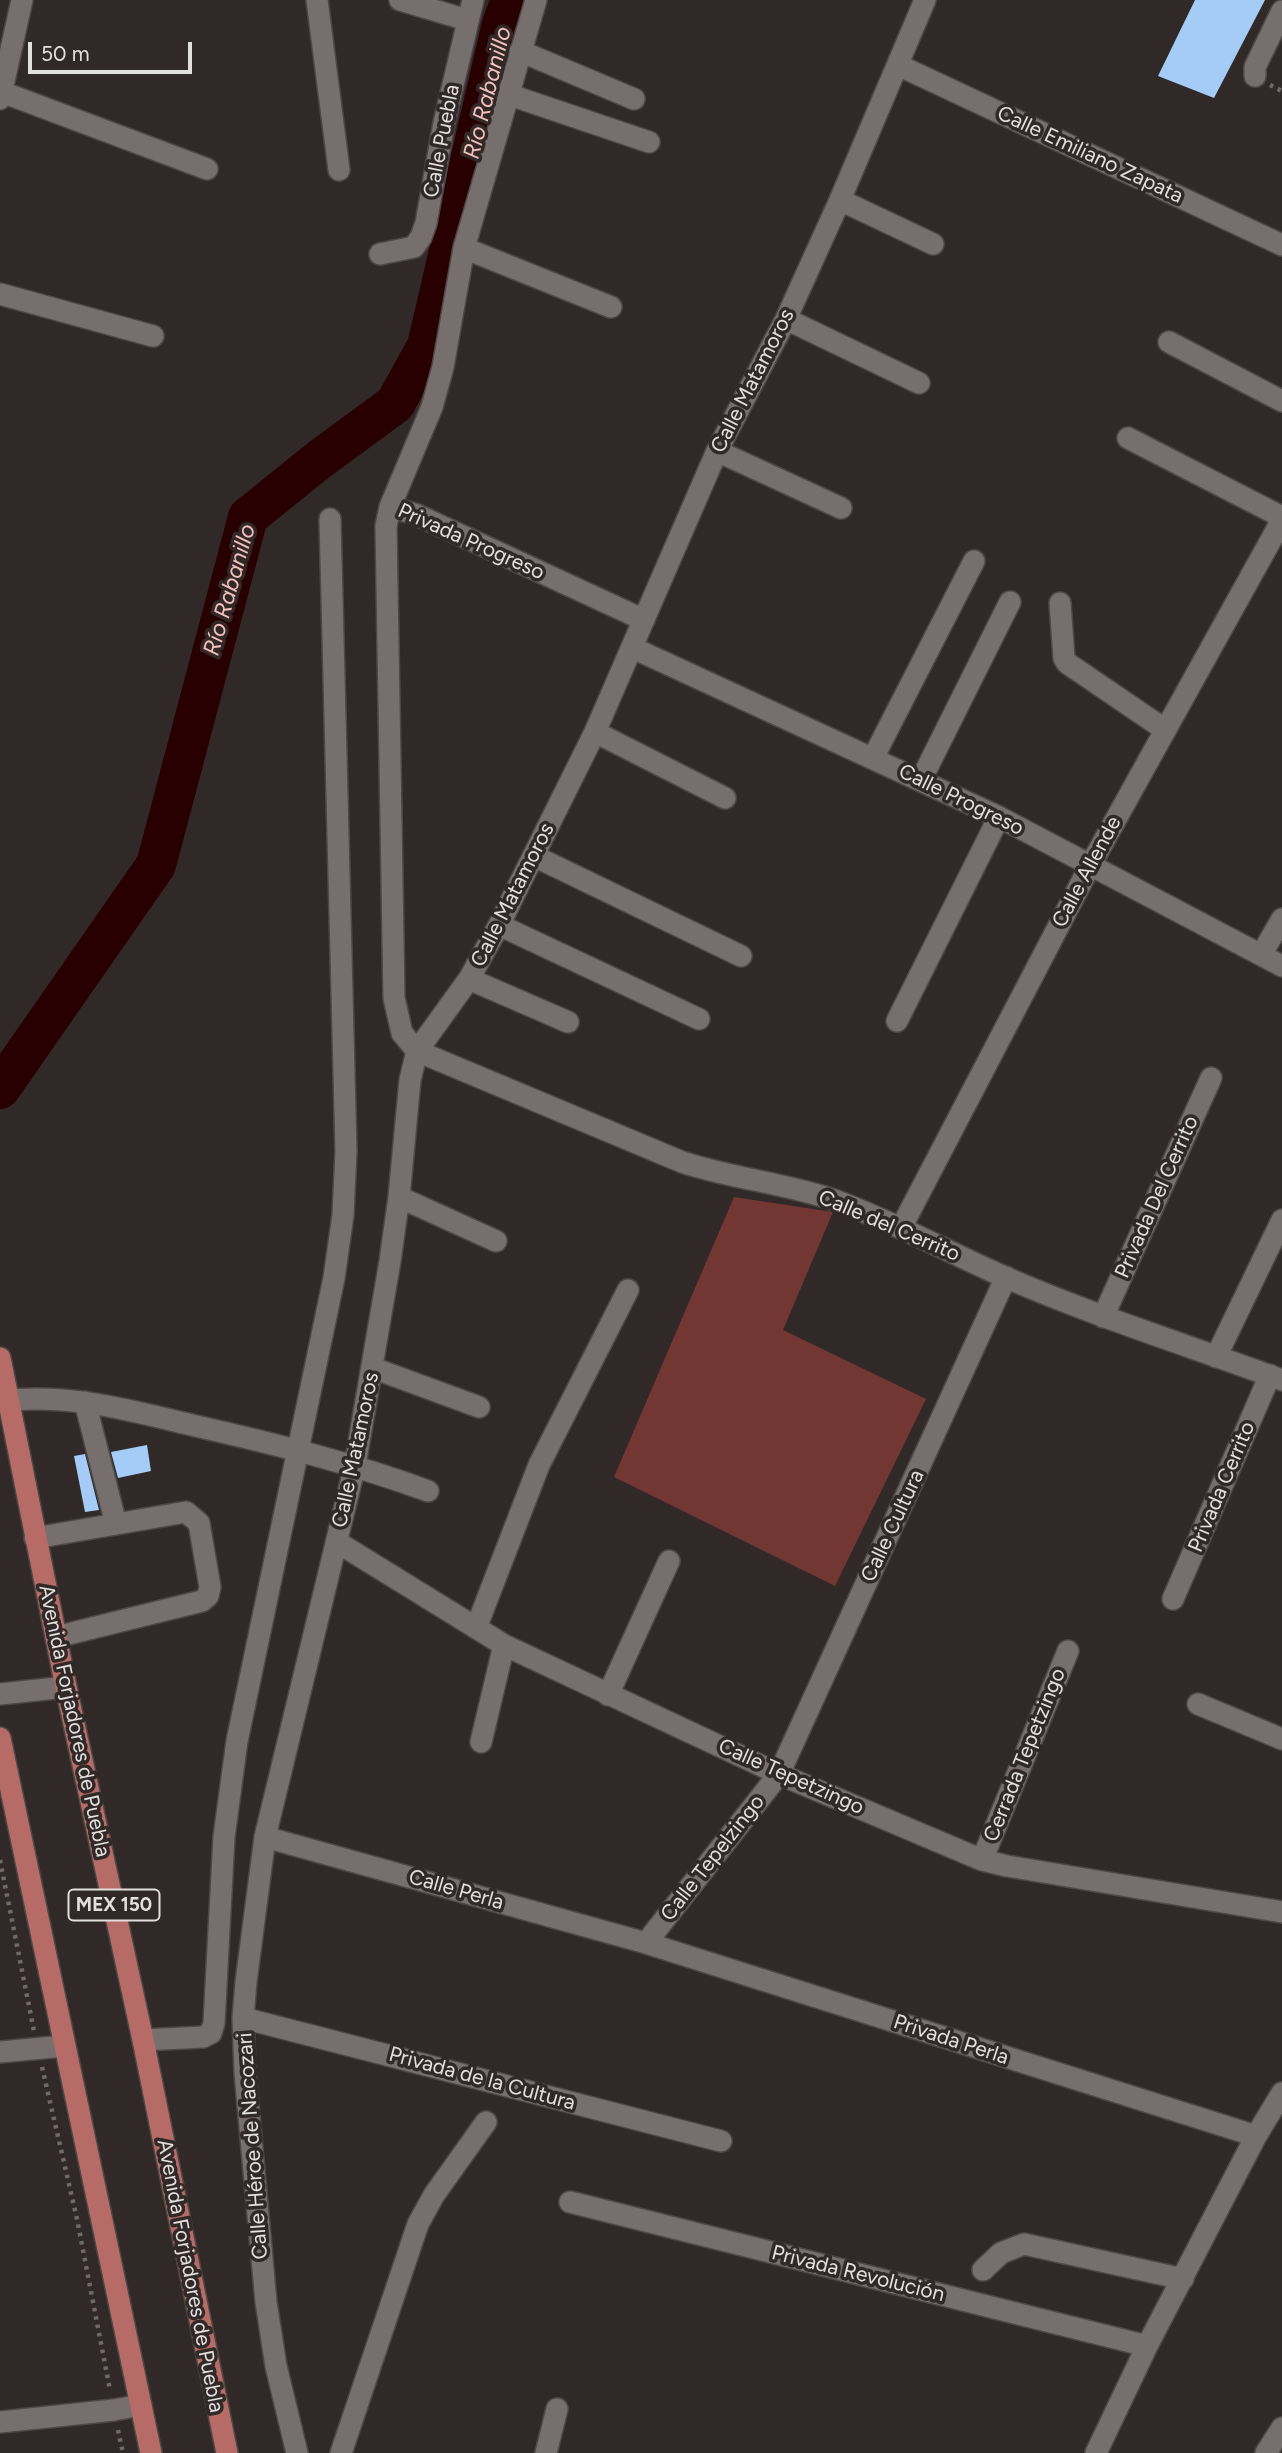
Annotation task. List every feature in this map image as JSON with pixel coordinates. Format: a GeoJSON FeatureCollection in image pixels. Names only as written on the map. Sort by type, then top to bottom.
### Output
{"type":"FeatureCollection","features":[{"type":"Feature","properties":{"kind":"main road","name":"Avenida Forjadores de Puebla"},"geometry":{"type":"LineString","coordinates":[[0,1358],[5,1401],[143,2040],[226,2453]]}},
{"type":"Feature","properties":{"kind":"main road","name":"MEX 150"},"geometry":{"type":"LineString","coordinates":[[0,1738],[4,1776],[151,2453]]}},
{"type":"Feature","properties":{"kind":"street"},"geometry":{"type":"LineString","coordinates":[[22,0],[1,95],[207,169]]}},
{"type":"Feature","properties":{"kind":"street"},"geometry":{"type":"LineString","coordinates":[[317,0],[339,170]]}},
{"type":"Feature","properties":{"kind":"street"},"geometry":{"type":"LineString","coordinates":[[400,0],[470,10]]}},
{"type":"Feature","properties":{"kind":"street","name":"Privada Progreso"},"geometry":{"type":"LineString","coordinates":[[536,0],[464,248],[443,367],[432,407],[390,507],[415,514],[644,620]]}},
{"type":"Feature","properties":{"kind":"street","name":"Calle Matamoros"},"geometry":{"type":"LineString","coordinates":[[265,1837],[355,1465],[399,1197],[410,1080],[417,1051],[469,979],[499,925],[595,732],[718,451],[786,319],[925,0]]}},
{"type":"Feature","properties":{"kind":"street","name":"Calle Puebla"},"geometry":{"type":"LineString","coordinates":[[380,254],[414,247],[421,237],[470,10]]}},
{"type":"Feature","properties":{"kind":"street"},"geometry":{"type":"LineString","coordinates":[[1255,76],[1255,67],[1282,11]]}},
{"type":"Feature","properties":{"kind":"street"},"geometry":{"type":"LineString","coordinates":[[520,51],[634,99]]}},
{"type":"Feature","properties":{"kind":"street","name":"Calle Emiliano Zapata"},"geometry":{"type":"LineString","coordinates":[[898,65],[1282,245]]}},
{"type":"Feature","properties":{"kind":"street"},"geometry":{"type":"LineString","coordinates":[[507,94],[649,142]]}},
{"type":"Feature","properties":{"kind":"street"},"geometry":{"type":"LineString","coordinates":[[839,200],[933,244]]}},
{"type":"Feature","properties":{"kind":"street"},"geometry":{"type":"LineString","coordinates":[[464,248],[611,307]]}},
{"type":"Feature","properties":{"kind":"street"},"geometry":{"type":"LineString","coordinates":[[0,294],[153,336]]}},
{"type":"Feature","properties":{"kind":"street"},"geometry":{"type":"LineString","coordinates":[[786,319],[919,383]]}},
{"type":"Feature","properties":{"kind":"street"},"geometry":{"type":"LineString","coordinates":[[1169,342],[1282,401]]}},
{"type":"Feature","properties":{"kind":"street"},"geometry":{"type":"LineString","coordinates":[[1128,439],[1282,518]]}},
{"type":"Feature","properties":{"kind":"street"},"geometry":{"type":"LineString","coordinates":[[718,451],[841,508]]}},
{"type":"Feature","properties":{"kind":"street"},"geometry":{"type":"LineString","coordinates":[[390,507],[386,526],[394,998],[402,1033],[417,1051]]}},
{"type":"Feature","properties":{"kind":"street","name":"Calle Allende"},"geometry":{"type":"LineString","coordinates":[[901,1228],[1091,864],[1282,518]]}},
{"type":"Feature","properties":{"kind":"street"},"geometry":{"type":"LineString","coordinates":[[143,2040],[203,2037],[211,2032],[214,2024],[224,1837],[237,1741],[334,1278],[343,1215],[346,1151],[330,519]]}},
{"type":"Feature","properties":{"kind":"street"},"geometry":{"type":"LineString","coordinates":[[873,758],[974,561]]}},
{"type":"Feature","properties":{"kind":"street"},"geometry":{"type":"LineString","coordinates":[[921,780],[1010,602]]}},
{"type":"Feature","properties":{"kind":"street"},"geometry":{"type":"LineString","coordinates":[[1060,603],[1064,658],[1067,663],[1164,729]]}},
{"type":"Feature","properties":{"kind":"street","name":"Calle Progreso"},"geometry":{"type":"LineString","coordinates":[[633,648],[999,817],[1282,966]]}},
{"type":"Feature","properties":{"kind":"street"},"geometry":{"type":"LineString","coordinates":[[595,732],[725,798]]}},
{"type":"Feature","properties":{"kind":"street"},"geometry":{"type":"LineString","coordinates":[[897,1021],[999,817]]}},
{"type":"Feature","properties":{"kind":"street"},"geometry":{"type":"LineString","coordinates":[[534,856],[741,956]]}},
{"type":"Feature","properties":{"kind":"street"},"geometry":{"type":"LineString","coordinates":[[1261,955],[1282,919]]}},
{"type":"Feature","properties":{"kind":"street"},"geometry":{"type":"LineString","coordinates":[[499,925],[699,1018]]}},
{"type":"Feature","properties":{"kind":"street"},"geometry":{"type":"LineString","coordinates":[[469,979],[568,1022]]}},
{"type":"Feature","properties":{"kind":"street","name":"Calle del Cerrito"},"geometry":{"type":"LineString","coordinates":[[417,1051],[682,1162],[715,1174],[802,1190],[838,1202],[901,1228],[1006,1278],[1103,1317],[1276,1378]]}},
{"type":"Feature","properties":{"kind":"street","name":"Privada Del Cerrito"},"geometry":{"type":"LineString","coordinates":[[1103,1317],[1211,1078]]}},
{"type":"Feature","properties":{"kind":"street"},"geometry":{"type":"LineString","coordinates":[[399,1197],[496,1241]]}},
{"type":"Feature","properties":{"kind":"street"},"geometry":{"type":"LineString","coordinates":[[1216,1357],[1282,1220]]}},
{"type":"Feature","properties":{"kind":"street","name":"Calle Cultura"},"geometry":{"type":"LineString","coordinates":[[779,1774],[1006,1278]]}},
{"type":"Feature","properties":{"kind":"street"},"geometry":{"type":"LineString","coordinates":[[476,1628],[539,1465],[628,1290]]}},
{"type":"Feature","properties":{"kind":"street"},"geometry":{"type":"LineString","coordinates":[[373,1368],[480,1407]]}},
{"type":"Feature","properties":{"kind":"street","name":"Privada Cerrito"},"geometry":{"type":"LineString","coordinates":[[1173,1600],[1276,1378]]}},
{"type":"Feature","properties":{"kind":"street"},"geometry":{"type":"LineString","coordinates":[[5,1401],[44,1397],[85,1402],[298,1449],[355,1465],[428,1491]]}},
{"type":"Feature","properties":{"kind":"street"},"geometry":{"type":"LineString","coordinates":[[85,1402],[116,1524]]}},
{"type":"Feature","properties":{"kind":"street"},"geometry":{"type":"LineString","coordinates":[[35,1538],[186,1512],[199,1522],[210,1587],[208,1596],[202,1601],[56,1637]]}},
{"type":"Feature","properties":{"kind":"street","name":"Calle Tepetzingo"},"geometry":{"type":"LineString","coordinates":[[337,1542],[504,1645],[779,1774],[982,1860],[1282,1912]]}},
{"type":"Feature","properties":{"kind":"street"},"geometry":{"type":"LineString","coordinates":[[608,1695],[669,1560]]}},
{"type":"Feature","properties":{"kind":"street"},"geometry":{"type":"LineString","coordinates":[[481,1742],[504,1645]]}},
{"type":"Feature","properties":{"kind":"street","name":"Cerrada Tepetzingo"},"geometry":{"type":"LineString","coordinates":[[982,1860],[1068,1651]]}},
{"type":"Feature","properties":{"kind":"street"},"geometry":{"type":"LineString","coordinates":[[0,1694],[66,1686]]}},
{"type":"Feature","properties":{"kind":"street"},"geometry":{"type":"LineString","coordinates":[[1198,1704],[1282,1739]]}},
{"type":"Feature","properties":{"kind":"street","name":"Calle Tepelzingo"},"geometry":{"type":"LineString","coordinates":[[646,1943],[779,1774]]}},
{"type":"Feature","properties":{"kind":"street","name":"Calle Perla"},"geometry":{"type":"LineString","coordinates":[[265,1837],[646,1943]]}},
{"type":"Feature","properties":{"kind":"street","name":"Calle Héroe de Nacozari"},"geometry":{"type":"LineString","coordinates":[[265,1837],[243,2018],[245,2073],[266,2302],[276,2366],[296,2453]]}},
{"type":"Feature","properties":{"kind":"street","name":"Privada Perla"},"geometry":{"type":"LineString","coordinates":[[646,1943],[1256,2136]]}},
{"type":"Feature","properties":{"kind":"street","name":"Privada de la Cultura"},"geometry":{"type":"LineString","coordinates":[[243,2018],[721,2141]]}},
{"type":"Feature","properties":{"kind":"street"},"geometry":{"type":"LineString","coordinates":[[0,2052],[64,2046]]}},
{"type":"Feature","properties":{"kind":"street"},"geometry":{"type":"LineString","coordinates":[[1096,2453],[1147,2346],[1256,2136],[1282,2094]]}},
{"type":"Feature","properties":{"kind":"street","name":"Privada de la Cultura"},"geometry":{"type":"LineString","coordinates":[[341,2453],[418,2224],[434,2195],[486,2122]]}},
{"type":"Feature","properties":{"kind":"street","name":"Privada Revolución"},"geometry":{"type":"LineString","coordinates":[[570,2202],[1147,2346]]}},
{"type":"Feature","properties":{"kind":"street"},"geometry":{"type":"LineString","coordinates":[[983,2270],[1001,2253],[1024,2244],[1183,2279]]}},
{"type":"Feature","properties":{"kind":"street"},"geometry":{"type":"LineString","coordinates":[[0,2422],[141,2405]]}},
{"type":"Feature","properties":{"kind":"street"},"geometry":{"type":"LineString","coordinates":[[546,2453],[557,2409]]}},
{"type":"Feature","properties":{"kind":"street"},"geometry":{"type":"LineString","coordinates":[[1266,2453],[1282,2428]]}},
{"type":"Feature","properties":{"kind":"path"},"geometry":{"type":"LineString","coordinates":[[0,1860],[38,2048],[77,2219],[123,2453]]}},
{"type":"Feature","properties":{"kind":"shaded area"},"geometry":{"type":"Polygon","coordinates":[[[734,1197],[833,1212],[783,1330],[926,1399],[835,1586],[614,1477],[734,1197]]]}},
{"type":"Feature","properties":{"kind":"building"},"geometry":{"type":"Polygon","coordinates":[[[1195,0],[1265,0],[1214,98],[1158,76],[1195,0]]]}},
{"type":"Feature","properties":{"kind":"building"},"geometry":{"type":"Polygon","coordinates":[[[147,1445],[151,1471],[118,1478],[111,1452],[147,1445]]]}},
{"type":"Feature","properties":{"kind":"building"},"geometry":{"type":"Polygon","coordinates":[[[85,1454],[99,1510],[85,1512],[74,1456],[85,1454]]]}},
{"type":"Feature","properties":{"kind":"waterway","name":"Río Rabanillo"},"geometry":{"type":"LineString","coordinates":[[0,1089],[156,865],[248,517],[320,459],[395,404],[427,346],[502,24],[511,0]]}}]}
